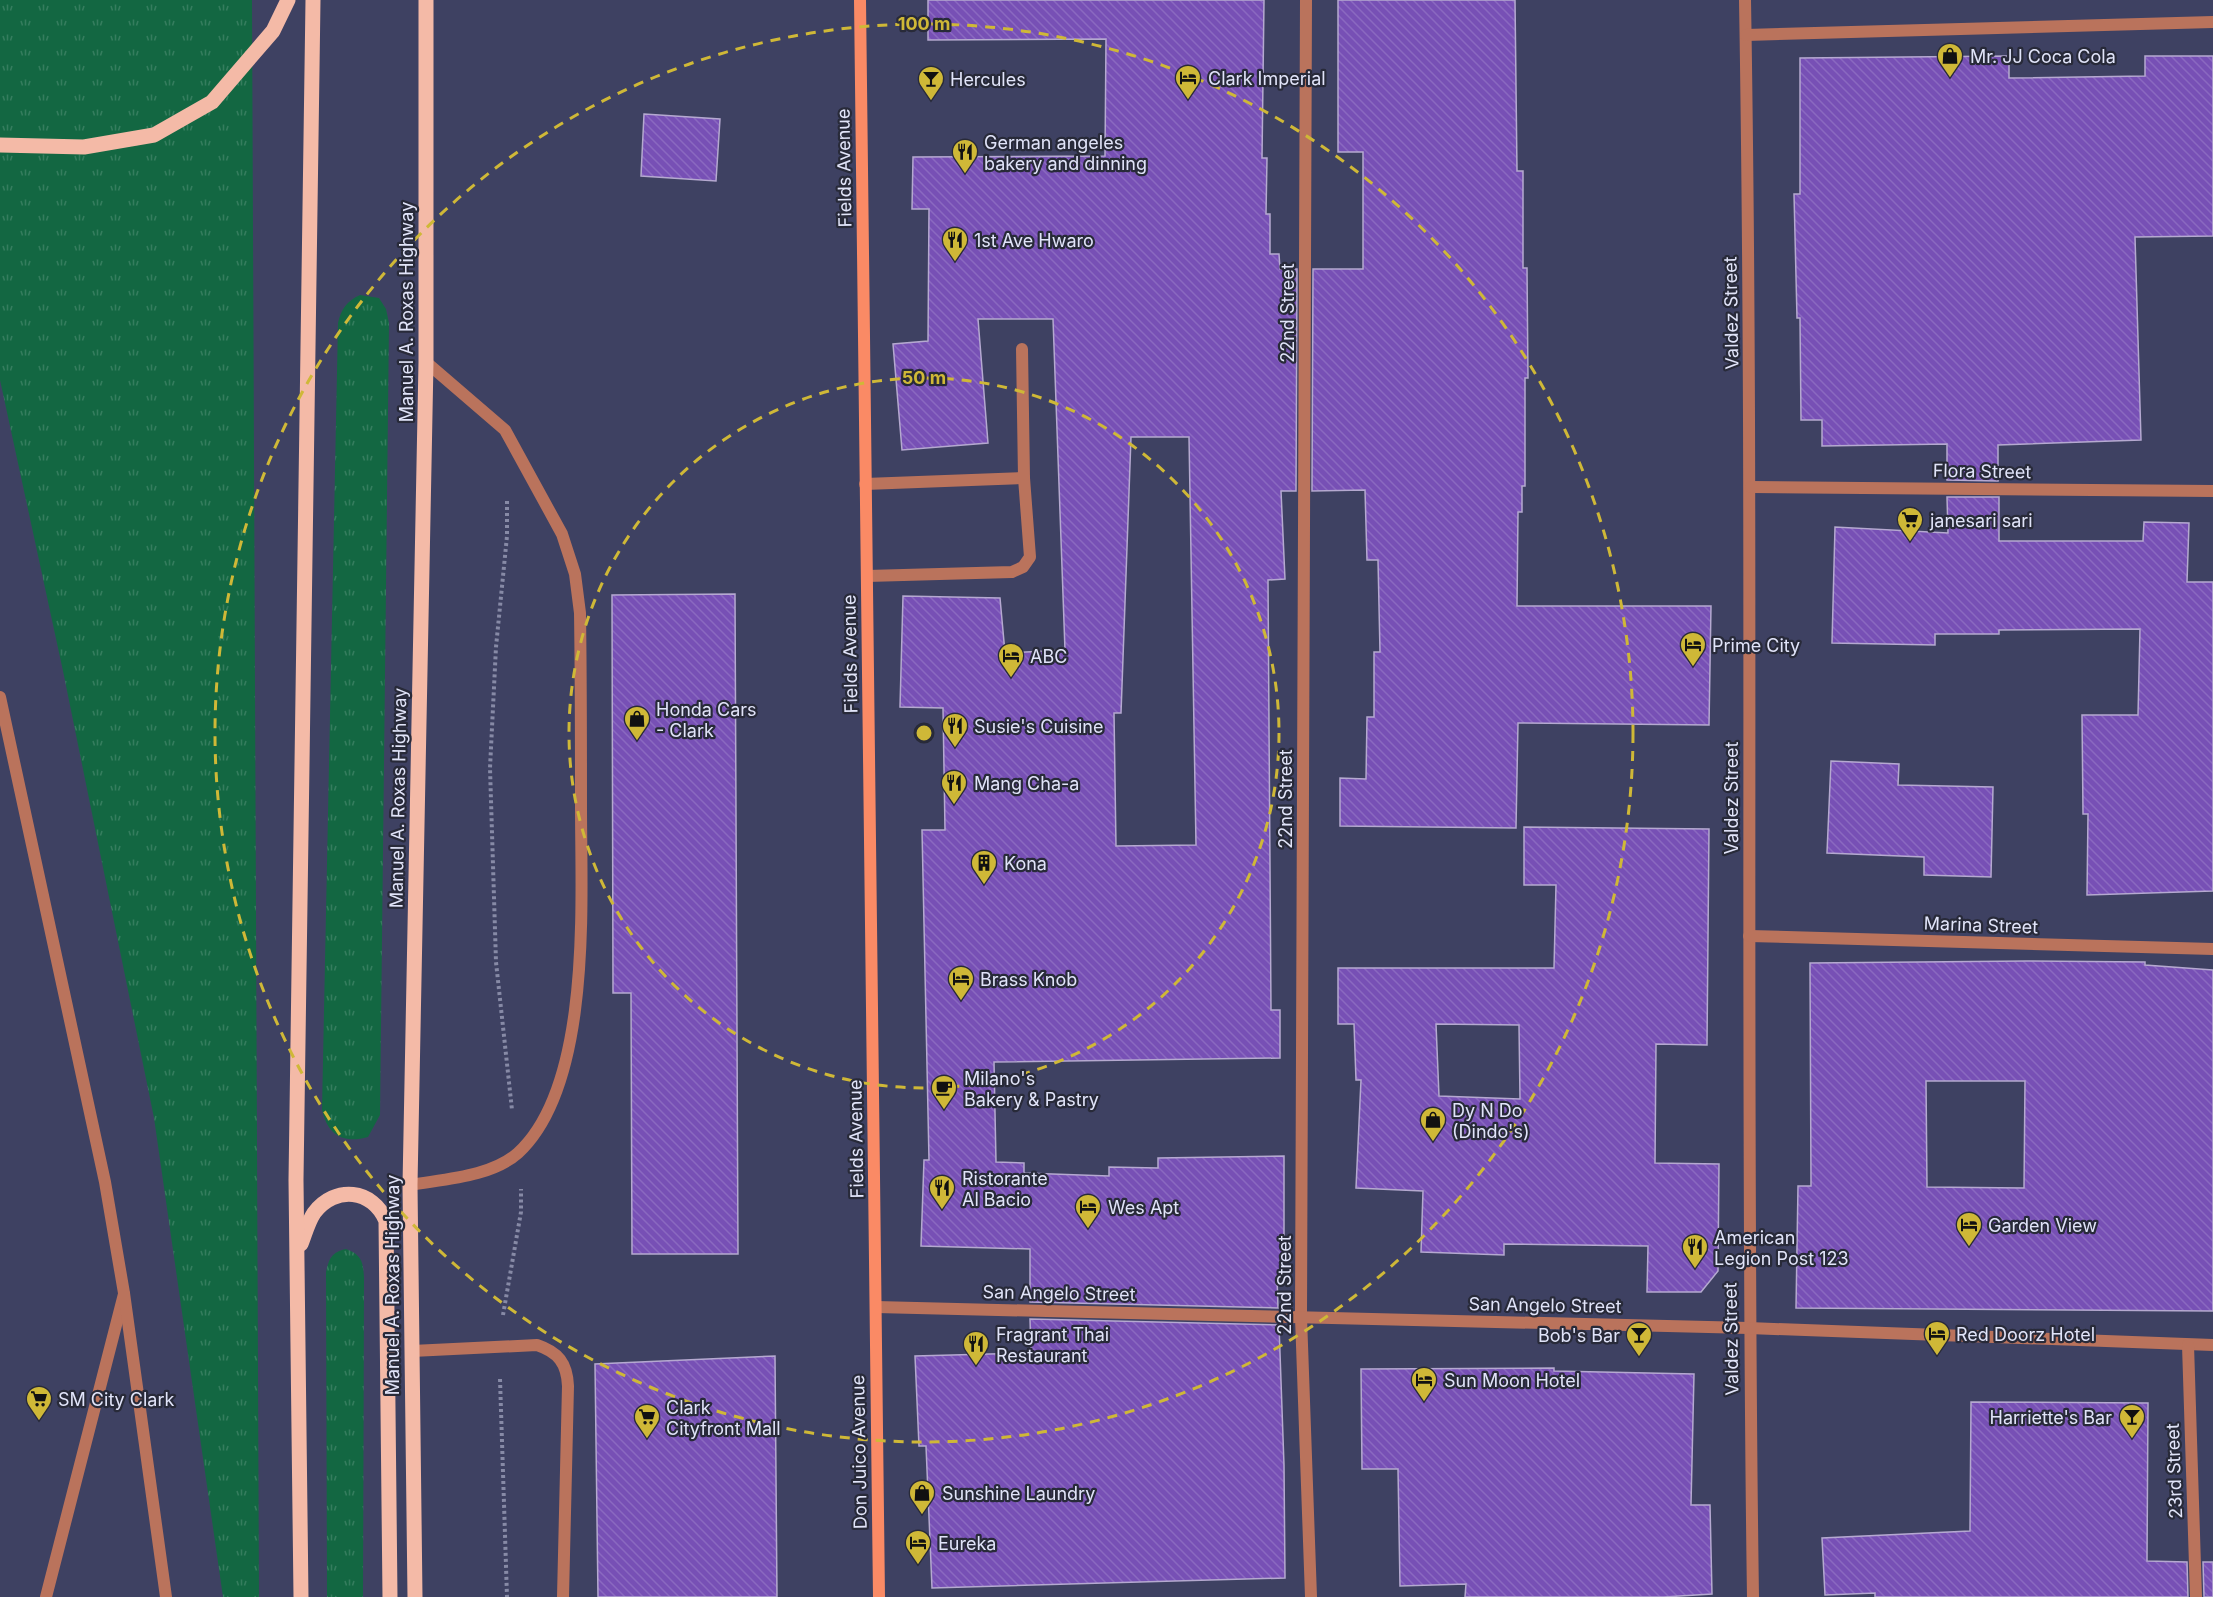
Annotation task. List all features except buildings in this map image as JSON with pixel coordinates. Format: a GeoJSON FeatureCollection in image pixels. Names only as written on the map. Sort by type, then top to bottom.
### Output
{"type":"FeatureCollection","features":[{"type":"Feature","properties":{"kind":"main road"},"geometry":{"type":"LineString","coordinates":[[0,145],[84,147],[154,135],[212,102],[273,31],[288,0]]}},
{"type":"Feature","properties":{"kind":"main road"},"geometry":{"type":"LineString","coordinates":[[301,1597],[297,1259],[313,0]]}},
{"type":"Feature","properties":{"kind":"main road","name":"Manuel A. Roxas Highway"},"geometry":{"type":"LineString","coordinates":[[415,1597],[410,1185],[426,362],[426,0]]}},
{"type":"Feature","properties":{"kind":"main road","name":"Fields Avenue"},"geometry":{"type":"LineString","coordinates":[[860,0],[876,1307]]}},
{"type":"Feature","properties":{"kind":"main road"},"geometry":{"type":"LineString","coordinates":[[297,1259],[313,1215],[323,1203],[336,1197],[354,1195],[371,1199],[381,1208],[386,1221],[390,1597]]}},
{"type":"Feature","properties":{"kind":"main road","name":"Don Juico Avenue"},"geometry":{"type":"LineString","coordinates":[[876,1307],[879,1597]]}},
{"type":"Feature","properties":{"kind":"street","name":"22nd Street"},"geometry":{"type":"LineString","coordinates":[[1306,0],[1301,1317],[1311,1597]]}},
{"type":"Feature","properties":{"kind":"street","name":"Valdez Street"},"geometry":{"type":"LineString","coordinates":[[1745,0],[1751,487],[1749,1328],[1753,1597]]}},
{"type":"Feature","properties":{"kind":"street"},"geometry":{"type":"LineString","coordinates":[[1746,35],[2213,22]]}},
{"type":"Feature","properties":{"kind":"street"},"geometry":{"type":"LineString","coordinates":[[867,576],[1012,572],[1023,567],[1030,557],[1024,478],[1022,349]]}},
{"type":"Feature","properties":{"kind":"street"},"geometry":{"type":"LineString","coordinates":[[410,1185],[484,1171],[517,1154],[540,1124],[556,1091],[567,1053],[576,1002],[581,892],[580,613],[575,574],[562,534],[505,430],[426,362]]}},
{"type":"Feature","properties":{"kind":"street"},"geometry":{"type":"LineString","coordinates":[[865,484],[1024,478]]}},
{"type":"Feature","properties":{"kind":"street","name":"Flora Street"},"geometry":{"type":"LineString","coordinates":[[1751,487],[2213,491]]}},
{"type":"Feature","properties":{"kind":"street"},"geometry":{"type":"LineString","coordinates":[[0,697],[105,1182],[124,1293],[166,1597]]}},
{"type":"Feature","properties":{"kind":"street","name":"Marina Street"},"geometry":{"type":"LineString","coordinates":[[1749,936],[2213,949]]}},
{"type":"Feature","properties":{"kind":"street"},"geometry":{"type":"LineString","coordinates":[[46,1597],[124,1293]]}},
{"type":"Feature","properties":{"kind":"street","name":"San Angelo Street"},"geometry":{"type":"LineString","coordinates":[[876,1307],[1749,1328],[2213,1345]]}},
{"type":"Feature","properties":{"kind":"street"},"geometry":{"type":"LineString","coordinates":[[412,1351],[537,1345],[551,1350],[561,1359],[567,1371],[563,1597]]}},
{"type":"Feature","properties":{"kind":"street","name":"23rd Street"},"geometry":{"type":"LineString","coordinates":[[2188,1345],[2196,1597]]}},
{"type":"Feature","properties":{"kind":"path"},"geometry":{"type":"LineString","coordinates":[[506,489],[507,536],[496,647],[491,746],[491,838],[496,962],[521,1212],[499,1346],[507,1597]]}},
{"type":"Feature","properties":{"kind":"green space"},"geometry":{"type":"Polygon","coordinates":[[[0,0],[252,0],[259,1597],[223,1597],[154,1118],[63,671],[0,380],[0,0]]]}},
{"type":"Feature","properties":{"kind":"green space"},"geometry":{"type":"Polygon","coordinates":[[[360,295],[379,298],[386,309],[389,323],[380,1115],[368,1137],[351,1139],[332,1131],[324,1118],[322,1109],[338,323],[345,306],[360,295]]]}},
{"type":"Feature","properties":{"kind":"green space"},"geometry":{"type":"Polygon","coordinates":[[[346,1249],[361,1260],[364,1278],[363,1597],[327,1597],[326,1272],[332,1256],[346,1249]]]}},
{"type":"Feature","properties":{"kind":"place","name":"Mr. JJ Coca Cola"},"geometry":{"type":"Point","coordinates":[1950,79]}},
{"type":"Feature","properties":{"kind":"place","name":"Clark Imperial"},"geometry":{"type":"Point","coordinates":[1188,101]}},
{"type":"Feature","properties":{"kind":"place","name":"Hercules"},"geometry":{"type":"Point","coordinates":[931,102]}},
{"type":"Feature","properties":{"kind":"place","name":"German angeles bakery and dinning"},"geometry":{"type":"Point","coordinates":[965,175]}},
{"type":"Feature","properties":{"kind":"place","name":"1st Ave Hwaro"},"geometry":{"type":"Point","coordinates":[955,263]}},
{"type":"Feature","properties":{"kind":"place","name":"janesari sari"},"geometry":{"type":"Point","coordinates":[1910,543]}},
{"type":"Feature","properties":{"kind":"place","name":"Prime City"},"geometry":{"type":"Point","coordinates":[1693,668]}},
{"type":"Feature","properties":{"kind":"place","name":"ABC"},"geometry":{"type":"Point","coordinates":[1011,679]}},
{"type":"Feature","properties":{"kind":"place","name":"Honda Cars - Clark"},"geometry":{"type":"Point","coordinates":[637,742]}},
{"type":"Feature","properties":{"kind":"place","name":"Susie's Cuisine"},"geometry":{"type":"Point","coordinates":[955,749]}},
{"type":"Feature","properties":{"kind":"place","name":"Mang Cha-a"},"geometry":{"type":"Point","coordinates":[954,806]}},
{"type":"Feature","properties":{"kind":"place","name":"Kona"},"geometry":{"type":"Point","coordinates":[984,886]}},
{"type":"Feature","properties":{"kind":"place","name":"Brass Knob"},"geometry":{"type":"Point","coordinates":[961,1002]}},
{"type":"Feature","properties":{"kind":"place","name":"Milano's Bakery & Pastry"},"geometry":{"type":"Point","coordinates":[944,1111]}},
{"type":"Feature","properties":{"kind":"place","name":"Dy N Do (Dindo's)"},"geometry":{"type":"Point","coordinates":[1433,1143]}},
{"type":"Feature","properties":{"kind":"place","name":"Ristorante Al Bacio"},"geometry":{"type":"Point","coordinates":[942,1211]}},
{"type":"Feature","properties":{"kind":"place","name":"Wes Apt"},"geometry":{"type":"Point","coordinates":[1088,1230]}},
{"type":"Feature","properties":{"kind":"place","name":"Garden View"},"geometry":{"type":"Point","coordinates":[1969,1248]}},
{"type":"Feature","properties":{"kind":"place","name":"American Legion Post 123"},"geometry":{"type":"Point","coordinates":[1695,1270]}},
{"type":"Feature","properties":{"kind":"place","name":"Red Doorz Hotel"},"geometry":{"type":"Point","coordinates":[1937,1357]}},
{"type":"Feature","properties":{"kind":"place","name":"Bob's Bar"},"geometry":{"type":"Point","coordinates":[1639,1358]}},
{"type":"Feature","properties":{"kind":"place","name":"Fragrant Thai Restaurant"},"geometry":{"type":"Point","coordinates":[976,1367]}},
{"type":"Feature","properties":{"kind":"place","name":"Sun Moon Hotel"},"geometry":{"type":"Point","coordinates":[1424,1403]}},
{"type":"Feature","properties":{"kind":"place","name":"SM City Clark"},"geometry":{"type":"Point","coordinates":[39,1422]}},
{"type":"Feature","properties":{"kind":"place","name":"Clark Cityfront Mall"},"geometry":{"type":"Point","coordinates":[647,1440]}},
{"type":"Feature","properties":{"kind":"place","name":"Harriette's Bar"},"geometry":{"type":"Point","coordinates":[2132,1440]}},
{"type":"Feature","properties":{"kind":"place","name":"Sunshine Laundry"},"geometry":{"type":"Point","coordinates":[922,1516]}},
{"type":"Feature","properties":{"kind":"place","name":"Eureka"},"geometry":{"type":"Point","coordinates":[918,1566]}}]}
